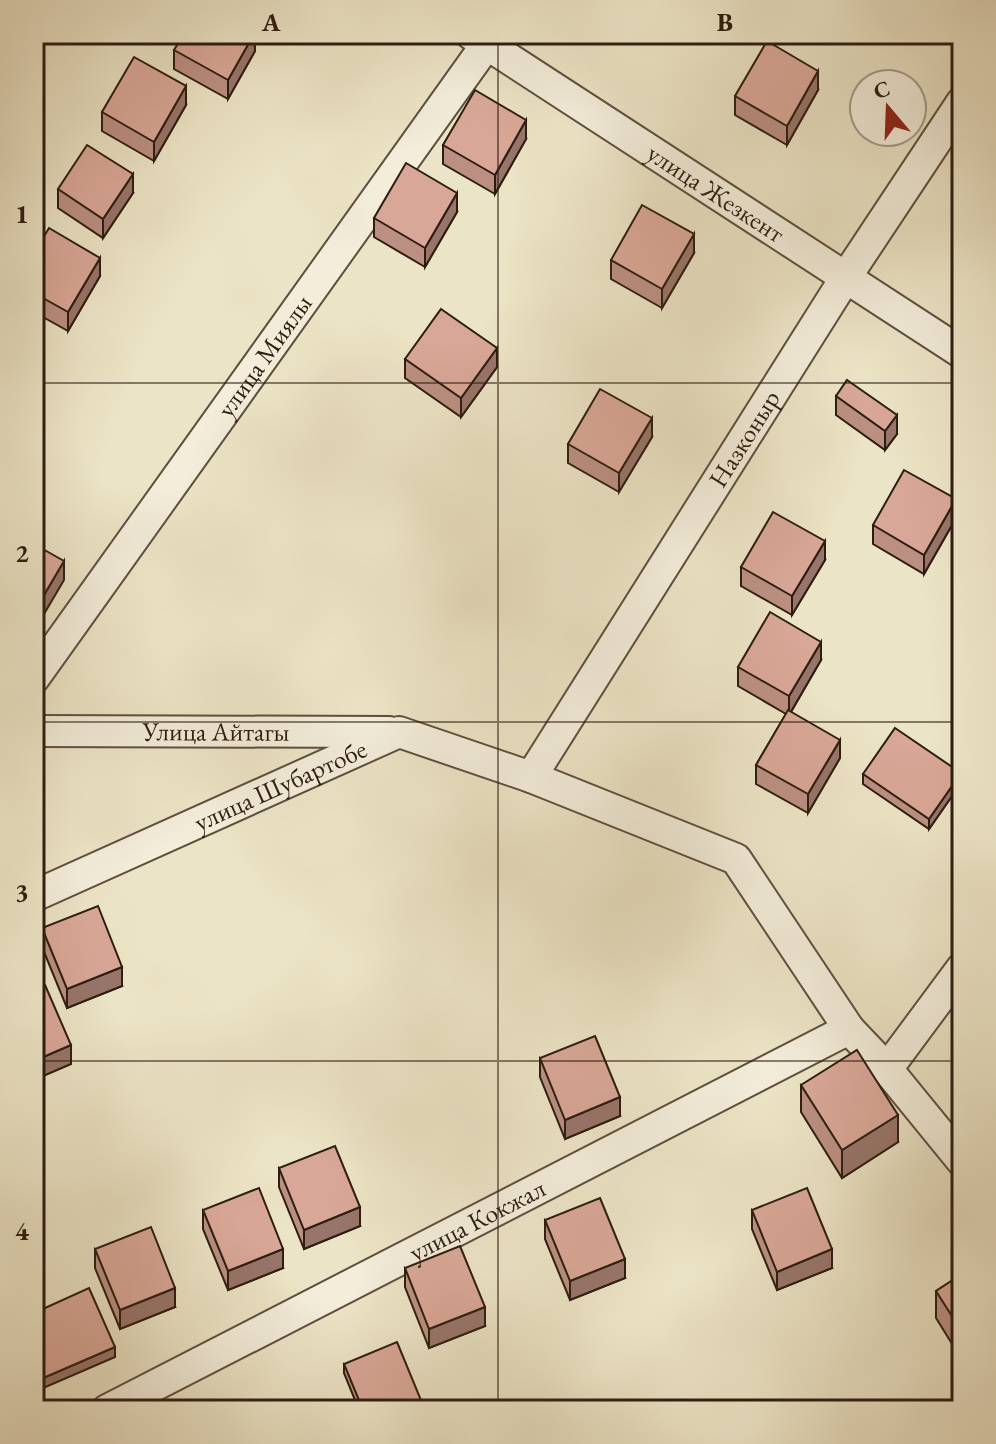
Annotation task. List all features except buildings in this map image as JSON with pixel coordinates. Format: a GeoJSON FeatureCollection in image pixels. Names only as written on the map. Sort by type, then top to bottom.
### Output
{"type":"FeatureCollection","features":[{"type":"Feature","properties":{"kind":"street","name":"улица Жезкент"},"geometry":{"type":"LineString","coordinates":[[484,37],[962,353]]}},
{"type":"Feature","properties":{"kind":"street","name":"улица Миялы"},"geometry":{"type":"LineString","coordinates":[[34,678],[484,37]]}},
{"type":"Feature","properties":{"kind":"street","name":"Назконыр"},"geometry":{"type":"LineString","coordinates":[[531,777],[846,277],[962,102]]}},
{"type":"Feature","properties":{"kind":"street","name":"Улица Айтагы"},"geometry":{"type":"LineString","coordinates":[[34,731],[399,732]]}},
{"type":"Feature","properties":{"kind":"street","name":"улица Шубартобе"},"geometry":{"type":"LineString","coordinates":[[34,896],[399,732],[531,777],[736,859],[849,1029],[887,1069],[962,1161]]}},
{"type":"Feature","properties":{"kind":"street"},"geometry":{"type":"LineString","coordinates":[[887,1069],[962,968]]}},
{"type":"Feature","properties":{"kind":"street","name":"улица Кокжал"},"geometry":{"type":"LineString","coordinates":[[107,1410],[849,1029]]}}]}
